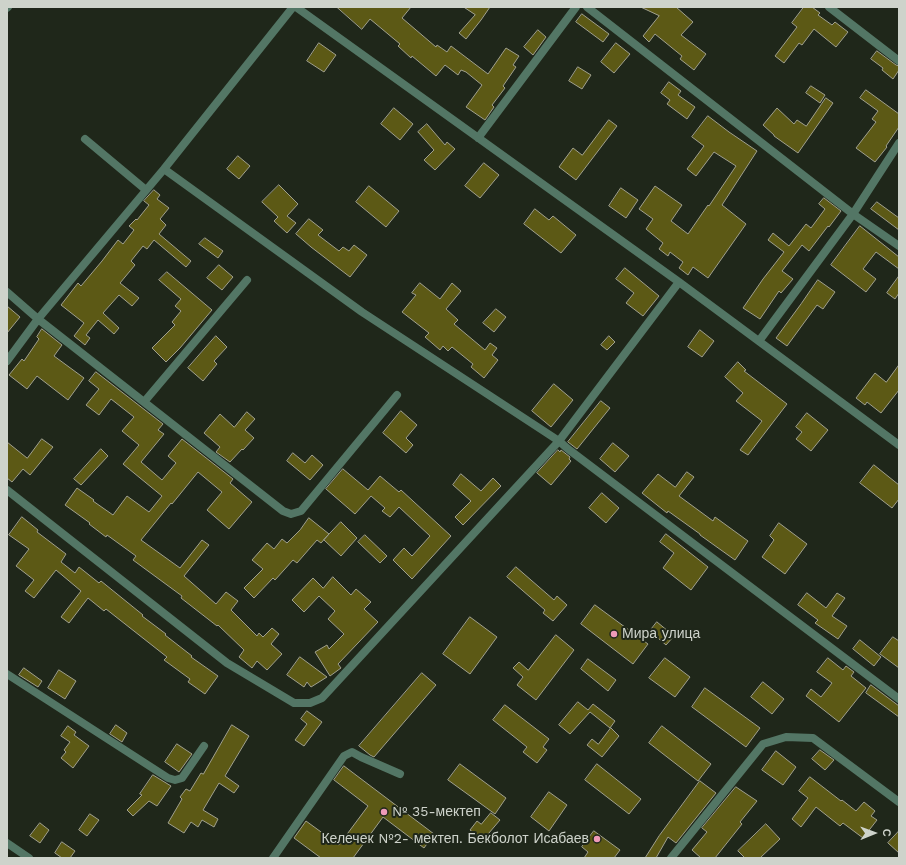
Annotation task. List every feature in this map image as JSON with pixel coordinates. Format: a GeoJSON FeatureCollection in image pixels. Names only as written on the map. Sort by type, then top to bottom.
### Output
{"type":"FeatureCollection","features":[{"type":"Feature","properties":{"kind":"street"},"geometry":{"type":"LineString","coordinates":[[7,361],[38,319],[164,169],[294,7],[679,282],[899,445]]}},
{"type":"Feature","properties":{"kind":"street"},"geometry":{"type":"LineString","coordinates":[[478,138],[576,7]]}},
{"type":"Feature","properties":{"kind":"street"},"geometry":{"type":"LineString","coordinates":[[587,7],[853,214],[899,246]]}},
{"type":"Feature","properties":{"kind":"street"},"geometry":{"type":"LineString","coordinates":[[829,7],[899,61]]}},
{"type":"Feature","properties":{"kind":"street"},"geometry":{"type":"LineString","coordinates":[[85,139],[146,190]]}},
{"type":"Feature","properties":{"kind":"street"},"geometry":{"type":"LineString","coordinates":[[759,341],[853,214],[899,143]]}},
{"type":"Feature","properties":{"kind":"street"},"geometry":{"type":"LineString","coordinates":[[164,169],[362,312],[559,441],[899,699]]}},
{"type":"Feature","properties":{"kind":"street"},"geometry":{"type":"LineString","coordinates":[[144,402],[247,280]]}},
{"type":"Feature","properties":{"kind":"street"},"geometry":{"type":"LineString","coordinates":[[7,490],[227,663],[294,703],[310,703],[322,698],[559,441],[679,282]]}},
{"type":"Feature","properties":{"kind":"street"},"geometry":{"type":"LineString","coordinates":[[7,292],[38,319],[283,511],[291,514],[301,511],[397,395]]}},
{"type":"Feature","properties":{"kind":"street"},"geometry":{"type":"LineString","coordinates":[[7,674],[168,778],[175,780],[182,778],[204,746]]}},
{"type":"Feature","properties":{"kind":"street"},"geometry":{"type":"LineString","coordinates":[[671,858],[763,744],[786,737],[813,738],[899,802]]}},
{"type":"Feature","properties":{"kind":"street"},"geometry":{"type":"LineString","coordinates":[[272,858],[344,756],[352,752],[400,774]]}},
{"type":"Feature","properties":{"kind":"street"},"geometry":{"type":"LineString","coordinates":[[7,843],[29,858]]}},
{"type":"Feature","properties":{"kind":"building"},"geometry":{"type":"Polygon","coordinates":[[[337,7],[411,7],[402,18],[436,47],[437,45],[447,52],[451,46],[488,74],[506,48],[519,56],[513,65],[516,67],[503,86],[505,88],[492,105],[494,107],[485,120],[466,107],[482,85],[466,72],[461,70],[458,75],[445,65],[436,76],[412,56],[411,58],[398,46],[400,44],[370,19],[362,29],[337,7]]]}},
{"type":"Feature","properties":{"kind":"building"},"geometry":{"type":"Polygon","coordinates":[[[464,7],[490,7],[466,39],[459,33],[475,15],[464,7]]]}},
{"type":"Feature","properties":{"kind":"building"},"geometry":{"type":"Polygon","coordinates":[[[641,7],[676,7],[693,22],[681,35],[706,54],[694,70],[680,59],[682,56],[655,34],[649,42],[643,36],[659,16],[641,7]]]}},
{"type":"Feature","properties":{"kind":"building"},"geometry":{"type":"Polygon","coordinates":[[[804,7],[812,7],[820,13],[818,15],[832,25],[835,22],[848,32],[836,47],[814,29],[802,45],[799,43],[784,63],[775,56],[797,27],[792,23],[804,7]]]}},
{"type":"Feature","properties":{"kind":"building"},"geometry":{"type":"Polygon","coordinates":[[[582,14],[609,34],[603,42],[576,22],[582,14]]]}},
{"type":"Feature","properties":{"kind":"building"},"geometry":{"type":"Polygon","coordinates":[[[538,30],[546,37],[533,55],[524,47],[538,30]]]}},
{"type":"Feature","properties":{"kind":"building"},"geometry":{"type":"Polygon","coordinates":[[[319,43],[336,55],[324,72],[307,61],[319,43]]]}},
{"type":"Feature","properties":{"kind":"building"},"geometry":{"type":"Polygon","coordinates":[[[616,43],[630,54],[614,73],[601,62],[616,43]]]}},
{"type":"Feature","properties":{"kind":"building"},"geometry":{"type":"Polygon","coordinates":[[[877,51],[899,66],[899,70],[893,79],[882,70],[883,68],[871,59],[877,51]]]}},
{"type":"Feature","properties":{"kind":"building"},"geometry":{"type":"Polygon","coordinates":[[[578,67],[591,75],[582,89],[569,81],[578,67]]]}},
{"type":"Feature","properties":{"kind":"building"},"geometry":{"type":"Polygon","coordinates":[[[669,82],[681,91],[678,95],[695,107],[687,119],[667,104],[670,100],[661,93],[669,82]]]}},
{"type":"Feature","properties":{"kind":"building"},"geometry":{"type":"Polygon","coordinates":[[[811,86],[825,95],[820,103],[806,93],[811,86]]]}},
{"type":"Feature","properties":{"kind":"building"},"geometry":{"type":"Polygon","coordinates":[[[866,90],[899,114],[899,127],[886,146],[887,147],[875,162],[856,148],[876,122],[872,119],[878,111],[860,98],[866,90]]]}},
{"type":"Feature","properties":{"kind":"building"},"geometry":{"type":"Polygon","coordinates":[[[826,98],[833,103],[798,153],[774,136],[763,125],[777,108],[794,124],[797,120],[806,126],[826,98]]]}},
{"type":"Feature","properties":{"kind":"building"},"geometry":{"type":"Polygon","coordinates":[[[394,108],[413,124],[400,140],[381,124],[394,108]]]}},
{"type":"Feature","properties":{"kind":"building"},"geometry":{"type":"Polygon","coordinates":[[[708,116],[757,151],[722,205],[746,224],[708,278],[693,267],[688,275],[679,268],[683,262],[670,252],[668,256],[659,249],[663,243],[646,229],[653,219],[639,209],[655,186],[682,205],[671,221],[688,234],[708,205],[709,206],[736,166],[714,152],[696,176],[687,169],[704,146],[692,137],[708,116]]]}},
{"type":"Feature","properties":{"kind":"building"},"geometry":{"type":"Polygon","coordinates":[[[609,120],[617,126],[576,180],[559,167],[573,148],[582,155],[609,120]]]}},
{"type":"Feature","properties":{"kind":"building"},"geometry":{"type":"Polygon","coordinates":[[[427,124],[445,145],[447,142],[455,149],[435,170],[424,160],[434,150],[418,132],[427,124]]]}},
{"type":"Feature","properties":{"kind":"building"},"geometry":{"type":"Polygon","coordinates":[[[238,156],[250,166],[239,179],[227,169],[238,156]]]}},
{"type":"Feature","properties":{"kind":"building"},"geometry":{"type":"Polygon","coordinates":[[[484,163],[499,175],[480,198],[465,186],[484,163]]]}},
{"type":"Feature","properties":{"kind":"building"},"geometry":{"type":"Polygon","coordinates":[[[279,185],[298,204],[287,216],[296,223],[287,233],[274,221],[278,217],[262,202],[279,185]]]}},
{"type":"Feature","properties":{"kind":"building"},"geometry":{"type":"Polygon","coordinates":[[[369,186],[399,211],[386,227],[356,202],[369,186]]]}},
{"type":"Feature","properties":{"kind":"building"},"geometry":{"type":"Polygon","coordinates":[[[621,188],[638,200],[626,218],[609,206],[621,188]]]}},
{"type":"Feature","properties":{"kind":"building"},"geometry":{"type":"Polygon","coordinates":[[[154,190],[160,195],[157,199],[169,208],[160,219],[166,225],[159,234],[191,261],[186,267],[154,240],[147,249],[143,246],[131,261],[135,265],[120,283],[139,298],[132,306],[119,295],[103,313],[119,328],[114,334],[98,320],[86,335],[90,338],[85,345],[74,336],[84,323],[61,305],[78,283],[81,286],[118,240],[123,244],[134,230],[129,226],[136,219],[137,220],[149,205],[144,201],[154,190]]]}},
{"type":"Feature","properties":{"kind":"building"},"geometry":{"type":"Polygon","coordinates":[[[824,198],[841,211],[809,251],[802,245],[782,271],[793,279],[781,293],[779,291],[760,319],[743,308],[784,252],[768,240],[773,233],[789,246],[806,224],[811,228],[825,209],[819,204],[824,198]]]}},
{"type":"Feature","properties":{"kind":"building"},"geometry":{"type":"Polygon","coordinates":[[[877,202],[899,218],[899,230],[871,209],[877,202]]]}},
{"type":"Feature","properties":{"kind":"building"},"geometry":{"type":"Polygon","coordinates":[[[535,209],[549,220],[553,216],[576,235],[561,253],[524,224],[535,209]]]}},
{"type":"Feature","properties":{"kind":"building"},"geometry":{"type":"Polygon","coordinates":[[[309,219],[323,230],[318,235],[339,251],[343,247],[349,251],[354,245],[367,255],[350,277],[296,234],[309,219]]]}},
{"type":"Feature","properties":{"kind":"building"},"geometry":{"type":"Polygon","coordinates":[[[860,226],[899,257],[899,269],[876,252],[863,269],[876,279],[866,292],[831,265],[860,226]]]}},
{"type":"Feature","properties":{"kind":"building"},"geometry":{"type":"Polygon","coordinates":[[[205,238],[223,251],[218,258],[199,244],[205,238]]]}},
{"type":"Feature","properties":{"kind":"building"},"geometry":{"type":"Polygon","coordinates":[[[219,265],[233,277],[222,290],[207,278],[219,265]]]}},
{"type":"Feature","properties":{"kind":"building"},"geometry":{"type":"Polygon","coordinates":[[[625,268],[659,296],[643,316],[626,303],[634,293],[616,279],[625,268]]]}},
{"type":"Feature","properties":{"kind":"building"},"geometry":{"type":"Polygon","coordinates":[[[167,272],[212,310],[180,348],[166,362],[152,348],[175,325],[172,322],[181,311],[175,306],[181,299],[159,280],[167,272]]]}},
{"type":"Feature","properties":{"kind":"building"},"geometry":{"type":"Polygon","coordinates":[[[899,276],[899,293],[895,299],[887,293],[899,276]]]}},
{"type":"Feature","properties":{"kind":"building"},"geometry":{"type":"Polygon","coordinates":[[[818,280],[835,292],[823,309],[817,305],[787,346],[776,338],[818,280]]]}},
{"type":"Feature","properties":{"kind":"building"},"geometry":{"type":"Polygon","coordinates":[[[420,283],[440,299],[452,283],[461,291],[446,309],[458,320],[454,324],[485,350],[490,343],[497,348],[492,355],[498,360],[484,378],[471,367],[473,364],[452,347],[448,351],[443,346],[440,350],[425,337],[429,333],[402,312],[416,295],[412,293],[420,283]]]}},
{"type":"Feature","properties":{"kind":"building"},"geometry":{"type":"Polygon","coordinates":[[[7,306],[20,317],[7,333],[7,306]]]}},
{"type":"Feature","properties":{"kind":"building"},"geometry":{"type":"Polygon","coordinates":[[[496,309],[506,317],[494,332],[483,323],[496,309]]]}},
{"type":"Feature","properties":{"kind":"building"},"geometry":{"type":"Polygon","coordinates":[[[42,329],[62,345],[54,356],[84,378],[68,400],[37,376],[27,389],[9,375],[22,359],[24,361],[39,339],[37,337],[42,329]]]}},
{"type":"Feature","properties":{"kind":"building"},"geometry":{"type":"Polygon","coordinates":[[[700,330],[714,341],[702,357],[688,347],[700,330]]]}},
{"type":"Feature","properties":{"kind":"building"},"geometry":{"type":"Polygon","coordinates":[[[216,336],[227,347],[214,361],[217,364],[203,381],[188,368],[216,336]]]}},
{"type":"Feature","properties":{"kind":"building"},"geometry":{"type":"Polygon","coordinates":[[[609,336],[615,342],[607,350],[601,345],[609,336]]]}},
{"type":"Feature","properties":{"kind":"building"},"geometry":{"type":"Polygon","coordinates":[[[738,362],[746,370],[744,371],[787,404],[748,455],[740,450],[762,421],[736,401],[743,393],[725,377],[738,362]]]}},
{"type":"Feature","properties":{"kind":"building"},"geometry":{"type":"Polygon","coordinates":[[[899,365],[899,390],[881,413],[867,402],[865,405],[856,398],[875,373],[886,382],[899,365]]]}},
{"type":"Feature","properties":{"kind":"building"},"geometry":{"type":"Polygon","coordinates":[[[96,372],[163,424],[158,430],[164,434],[141,462],[162,480],[176,463],[168,456],[182,439],[233,479],[230,483],[252,502],[229,529],[207,510],[222,492],[198,472],[141,540],[180,568],[202,540],[209,545],[184,576],[216,604],[226,592],[238,601],[231,610],[257,636],[259,633],[263,637],[272,628],[279,634],[271,644],[282,654],[267,670],[257,661],[252,668],[239,657],[244,650],[218,625],[217,626],[181,598],[182,596],[133,560],[136,556],[107,535],[106,537],[65,505],[77,488],[113,515],[127,496],[149,512],[162,496],[123,464],[139,445],[122,431],[134,417],[111,399],[99,415],[86,405],[99,389],[89,381],[96,372]]]}},
{"type":"Feature","properties":{"kind":"building"},"geometry":{"type":"Polygon","coordinates":[[[554,384],[573,400],[551,427],[532,411],[554,384]]]}},
{"type":"Feature","properties":{"kind":"building"},"geometry":{"type":"Polygon","coordinates":[[[601,401],[610,408],[577,449],[568,442],[601,401]]]}},
{"type":"Feature","properties":{"kind":"building"},"geometry":{"type":"Polygon","coordinates":[[[401,411],[417,425],[406,438],[413,445],[406,453],[383,433],[401,411]]]}},
{"type":"Feature","properties":{"kind":"building"},"geometry":{"type":"Polygon","coordinates":[[[247,412],[255,419],[245,430],[254,438],[230,462],[216,452],[220,447],[204,433],[220,414],[234,427],[247,412]]]}},
{"type":"Feature","properties":{"kind":"building"},"geometry":{"type":"Polygon","coordinates":[[[807,413],[828,430],[811,451],[796,439],[802,432],[796,427],[807,413]]]}},
{"type":"Feature","properties":{"kind":"building"},"geometry":{"type":"Polygon","coordinates":[[[42,439],[53,447],[30,475],[23,469],[12,482],[7,478],[7,442],[27,458],[42,439]]]}},
{"type":"Feature","properties":{"kind":"building"},"geometry":{"type":"Polygon","coordinates":[[[613,443],[629,456],[615,472],[600,459],[613,443]]]}},
{"type":"Feature","properties":{"kind":"building"},"geometry":{"type":"Polygon","coordinates":[[[101,449],[108,456],[81,485],[74,479],[101,449]]]}},
{"type":"Feature","properties":{"kind":"building"},"geometry":{"type":"Polygon","coordinates":[[[558,450],[560,452],[561,450],[570,457],[569,459],[571,461],[551,485],[537,473],[558,450]]]}},
{"type":"Feature","properties":{"kind":"building"},"geometry":{"type":"Polygon","coordinates":[[[293,453],[305,463],[312,455],[323,465],[310,480],[287,461],[293,453]]]}},
{"type":"Feature","properties":{"kind":"building"},"geometry":{"type":"Polygon","coordinates":[[[874,465],[899,485],[899,499],[892,508],[860,483],[874,465]]]}},
{"type":"Feature","properties":{"kind":"building"},"geometry":{"type":"Polygon","coordinates":[[[343,469],[368,490],[380,476],[399,492],[401,490],[451,536],[412,579],[393,560],[404,548],[412,556],[430,536],[399,507],[390,517],[382,511],[385,508],[371,496],[355,514],[326,489],[343,469]]]}},
{"type":"Feature","properties":{"kind":"building"},"geometry":{"type":"Polygon","coordinates":[[[687,472],[694,477],[679,496],[713,521],[715,517],[748,541],[735,560],[668,511],[667,513],[642,493],[658,474],[675,487],[687,472]]]}},
{"type":"Feature","properties":{"kind":"building"},"geometry":{"type":"Polygon","coordinates":[[[461,474],[481,491],[493,478],[501,486],[463,525],[455,517],[471,501],[453,485],[461,474]]]}},
{"type":"Feature","properties":{"kind":"building"},"geometry":{"type":"Polygon","coordinates":[[[602,493],[619,508],[606,523],[589,508],[602,493]]]}},
{"type":"Feature","properties":{"kind":"building"},"geometry":{"type":"Polygon","coordinates":[[[22,517],[38,530],[37,532],[66,554],[61,562],[75,573],[79,567],[99,583],[101,581],[143,615],[142,616],[166,634],[165,635],[192,656],[191,657],[218,676],[205,694],[188,682],[190,679],[164,660],[167,657],[106,609],[104,611],[88,598],[69,623],[61,617],[81,591],[56,570],[34,598],[25,591],[34,580],[16,566],[29,549],[9,535],[22,517]]]}},
{"type":"Feature","properties":{"kind":"building"},"geometry":{"type":"Polygon","coordinates":[[[309,518],[329,534],[321,543],[317,540],[297,563],[293,560],[275,580],[273,578],[254,598],[244,588],[263,569],[252,560],[267,543],[274,549],[282,539],[287,543],[309,518]]]}},
{"type":"Feature","properties":{"kind":"building"},"geometry":{"type":"Polygon","coordinates":[[[341,522],[357,538],[341,556],[324,540],[341,522]]]}},
{"type":"Feature","properties":{"kind":"building"},"geometry":{"type":"Polygon","coordinates":[[[779,523],[807,544],[785,574],[762,557],[774,540],[770,536],[779,523]]]}},
{"type":"Feature","properties":{"kind":"building"},"geometry":{"type":"Polygon","coordinates":[[[666,534],[708,567],[691,590],[663,568],[674,553],[660,542],[666,534]]]}},
{"type":"Feature","properties":{"kind":"building"},"geometry":{"type":"Polygon","coordinates":[[[365,535],[387,556],[380,563],[358,542],[365,535]]]}},
{"type":"Feature","properties":{"kind":"building"},"geometry":{"type":"Polygon","coordinates":[[[516,567],[554,600],[557,596],[567,605],[553,621],[543,613],[545,610],[507,577],[516,567]]]}},
{"type":"Feature","properties":{"kind":"building"},"geometry":{"type":"Polygon","coordinates":[[[333,577],[351,595],[356,589],[371,602],[364,609],[378,622],[338,664],[341,668],[330,676],[315,652],[327,645],[329,649],[344,634],[328,619],[335,611],[319,596],[304,612],[292,600],[313,578],[323,588],[333,577]]]}},
{"type":"Feature","properties":{"kind":"building"},"geometry":{"type":"Polygon","coordinates":[[[807,593],[826,608],[837,593],[845,598],[832,616],[847,626],[838,639],[815,623],[818,620],[798,605],[807,593]]]}},
{"type":"Feature","properties":{"kind":"building","name":"Мира улица"},"geometry":{"type":"Polygon","coordinates":[[[595,605],[648,644],[633,664],[581,624],[595,605]]]}},
{"type":"Feature","properties":{"kind":"building"},"geometry":{"type":"Polygon","coordinates":[[[470,617],[497,637],[470,674],[443,654],[470,617]]]}},
{"type":"Feature","properties":{"kind":"building"},"geometry":{"type":"Polygon","coordinates":[[[657,622],[674,636],[666,645],[650,631],[657,622]]]}},
{"type":"Feature","properties":{"kind":"building"},"geometry":{"type":"Polygon","coordinates":[[[556,635],[574,650],[536,700],[517,685],[523,677],[513,668],[519,662],[528,670],[556,635]]]}},
{"type":"Feature","properties":{"kind":"building"},"geometry":{"type":"Polygon","coordinates":[[[893,637],[899,641],[899,668],[880,654],[893,637]]]}},
{"type":"Feature","properties":{"kind":"building"},"geometry":{"type":"Polygon","coordinates":[[[860,640],[881,657],[874,666],[853,649],[860,640]]]}},
{"type":"Feature","properties":{"kind":"building"},"geometry":{"type":"Polygon","coordinates":[[[300,657],[327,677],[311,687],[307,682],[304,687],[287,675],[300,657]]]}},
{"type":"Feature","properties":{"kind":"building"},"geometry":{"type":"Polygon","coordinates":[[[665,658],[690,677],[675,697],[649,678],[665,658]]]}},
{"type":"Feature","properties":{"kind":"building"},"geometry":{"type":"Polygon","coordinates":[[[828,658],[843,670],[846,666],[854,672],[851,676],[866,688],[839,722],[806,696],[811,689],[821,697],[832,683],[817,672],[828,658]]]}},
{"type":"Feature","properties":{"kind":"building"},"geometry":{"type":"Polygon","coordinates":[[[588,659],[616,680],[608,691],[581,669],[588,659]]]}},
{"type":"Feature","properties":{"kind":"building"},"geometry":{"type":"Polygon","coordinates":[[[24,668],[42,681],[38,687],[19,675],[24,668]]]}},
{"type":"Feature","properties":{"kind":"building"},"geometry":{"type":"Polygon","coordinates":[[[59,670],[76,681],[65,699],[48,688],[59,670]]]}},
{"type":"Feature","properties":{"kind":"building"},"geometry":{"type":"Polygon","coordinates":[[[422,673],[436,685],[374,757],[370,755],[359,746],[422,673]]]}},
{"type":"Feature","properties":{"kind":"building"},"geometry":{"type":"Polygon","coordinates":[[[763,682],[784,699],[772,714],[751,697],[763,682]]]}},
{"type":"Feature","properties":{"kind":"building"},"geometry":{"type":"Polygon","coordinates":[[[871,685],[899,706],[899,717],[866,693],[871,685]]]}},
{"type":"Feature","properties":{"kind":"building"},"geometry":{"type":"Polygon","coordinates":[[[705,688],[760,728],[746,747],[692,707],[705,688]]]}},
{"type":"Feature","properties":{"kind":"building"},"geometry":{"type":"Polygon","coordinates":[[[578,702],[588,710],[593,704],[615,721],[610,728],[590,712],[570,734],[559,725],[578,702]]]}},
{"type":"Feature","properties":{"kind":"building"},"geometry":{"type":"Polygon","coordinates":[[[505,705],[549,739],[543,747],[547,750],[537,763],[523,752],[527,747],[493,720],[505,705]]]}},
{"type":"Feature","properties":{"kind":"building"},"geometry":{"type":"Polygon","coordinates":[[[307,711],[322,722],[304,746],[295,740],[307,724],[301,719],[307,711]]]}},
{"type":"Feature","properties":{"kind":"building"},"geometry":{"type":"Polygon","coordinates":[[[116,725],[127,733],[122,742],[110,734],[116,725]]]}},
{"type":"Feature","properties":{"kind":"building"},"geometry":{"type":"Polygon","coordinates":[[[232,725],[249,736],[225,776],[239,786],[234,793],[219,783],[203,810],[218,819],[214,827],[202,820],[198,827],[191,822],[184,833],[168,823],[182,799],[180,797],[186,789],[190,791],[201,773],[203,774],[232,725]]]}},
{"type":"Feature","properties":{"kind":"building"},"geometry":{"type":"Polygon","coordinates":[[[68,726],[76,732],[74,735],[89,746],[73,768],[61,758],[66,752],[64,750],[70,742],[61,736],[68,726]]]}},
{"type":"Feature","properties":{"kind":"building"},"geometry":{"type":"Polygon","coordinates":[[[662,726],[711,764],[698,781],[649,743],[662,726]]]}},
{"type":"Feature","properties":{"kind":"building"},"geometry":{"type":"Polygon","coordinates":[[[611,728],[619,736],[602,757],[587,745],[592,739],[598,744],[611,728]]]}},
{"type":"Feature","properties":{"kind":"building"},"geometry":{"type":"Polygon","coordinates":[[[177,744],[192,754],[179,772],[165,762],[177,744]]]}},
{"type":"Feature","properties":{"kind":"building"},"geometry":{"type":"Polygon","coordinates":[[[820,750],[834,760],[825,770],[812,759],[820,750]]]}},
{"type":"Feature","properties":{"kind":"building"},"geometry":{"type":"Polygon","coordinates":[[[776,751],[796,767],[783,785],[762,770],[776,751]]]}},
{"type":"Feature","properties":{"kind":"building"},"geometry":{"type":"Polygon","coordinates":[[[460,764],[506,798],[495,814],[448,780],[460,764]]]}},
{"type":"Feature","properties":{"kind":"building"},"geometry":{"type":"Polygon","coordinates":[[[597,764],[641,799],[629,814],[585,780],[597,764]]]}},
{"type":"Feature","properties":{"kind":"building","name":"№ 35-мектеп"},"geometry":{"type":"Polygon","coordinates":[[[344,766],[434,834],[424,848],[383,817],[353,858],[321,858],[294,838],[306,821],[339,845],[368,806],[334,780],[344,766]]]}},
{"type":"Feature","properties":{"kind":"building"},"geometry":{"type":"Polygon","coordinates":[[[153,775],[171,786],[157,806],[149,801],[133,816],[127,810],[142,795],[140,794],[153,775]]]}},
{"type":"Feature","properties":{"kind":"building"},"geometry":{"type":"Polygon","coordinates":[[[810,777],[856,811],[864,802],[875,811],[871,816],[877,820],[863,838],[843,823],[840,826],[816,807],[801,827],[792,819],[808,798],[799,791],[810,777]]]}},
{"type":"Feature","properties":{"kind":"building"},"geometry":{"type":"Polygon","coordinates":[[[700,781],[716,793],[676,843],[668,837],[656,858],[645,858],[659,836],[700,781]]]}},
{"type":"Feature","properties":{"kind":"building"},"geometry":{"type":"Polygon","coordinates":[[[736,787],[757,801],[740,822],[742,824],[715,858],[701,858],[692,850],[707,832],[702,828],[736,787]]]}},
{"type":"Feature","properties":{"kind":"building"},"geometry":{"type":"Polygon","coordinates":[[[549,792],[567,805],[549,831],[531,817],[549,792]]]}},
{"type":"Feature","properties":{"kind":"building"},"geometry":{"type":"Polygon","coordinates":[[[491,813],[500,820],[483,840],[470,830],[477,821],[481,824],[491,813]]]}},
{"type":"Feature","properties":{"kind":"building"},"geometry":{"type":"Polygon","coordinates":[[[90,814],[99,820],[87,836],[79,830],[90,814]]]}},
{"type":"Feature","properties":{"kind":"building"},"geometry":{"type":"Polygon","coordinates":[[[40,823],[49,830],[40,843],[30,836],[40,823]]]}},
{"type":"Feature","properties":{"kind":"building"},"geometry":{"type":"Polygon","coordinates":[[[766,824],[780,839],[760,858],[745,858],[738,851],[766,824]]]}},
{"type":"Feature","properties":{"kind":"building","name":"Келечек №2- мектеп. Бекболот Исабаев"},"geometry":{"type":"Polygon","coordinates":[[[594,831],[620,850],[614,858],[584,858],[588,852],[582,847],[594,831]]]}},
{"type":"Feature","properties":{"kind":"building"},"geometry":{"type":"Polygon","coordinates":[[[899,831],[899,853],[888,843],[899,831]]]}},
{"type":"Feature","properties":{"kind":"building"},"geometry":{"type":"Polygon","coordinates":[[[62,842],[75,851],[70,858],[62,858],[55,853],[62,842]]]}},
{"type":"Feature","properties":{"kind":"place","name":"Мира улица"},"geometry":{"type":"Point","coordinates":[614,634]}},
{"type":"Feature","properties":{"kind":"place","name":"№ 35-мектеп"},"geometry":{"type":"Point","coordinates":[384,812]}},
{"type":"Feature","properties":{"kind":"place","name":"Келечек №2- мектеп. Бекболот Исабаев"},"geometry":{"type":"Point","coordinates":[597,839]}}]}
